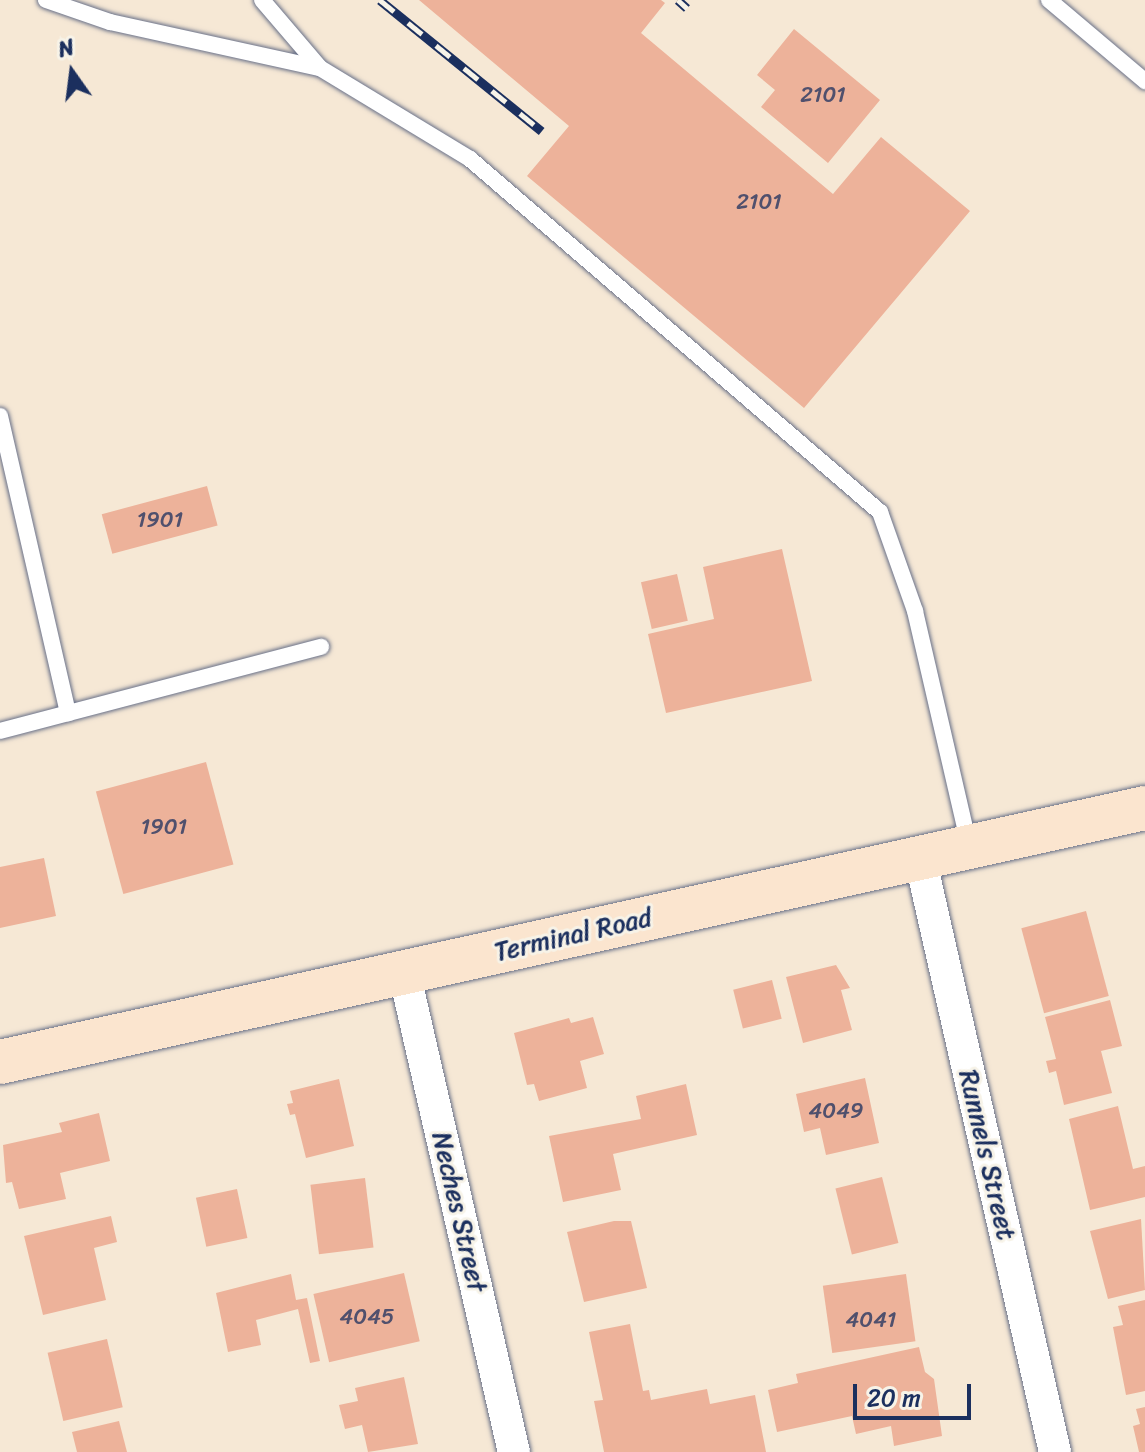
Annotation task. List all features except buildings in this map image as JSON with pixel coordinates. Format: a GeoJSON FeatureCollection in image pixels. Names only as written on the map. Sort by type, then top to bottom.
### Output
{"type":"FeatureCollection","features":[{"type":"Feature","properties":{"kind":"main road","name":"Terminal Road"},"geometry":{"type":"LineString","coordinates":[[0,1062],[1145,808]]}},
{"type":"Feature","properties":{"kind":"street","name":"Runnels Street"},"geometry":{"type":"LineString","coordinates":[[920,858],[1055,1452]]}},
{"type":"Feature","properties":{"kind":"street","name":"Neches Street"},"geometry":{"type":"LineString","coordinates":[[404,972],[514,1452]]}},
{"type":"Feature","properties":{"kind":"lane"},"geometry":{"type":"LineString","coordinates":[[46,0],[110,22],[320,68]]}},
{"type":"Feature","properties":{"kind":"lane"},"geometry":{"type":"LineString","coordinates":[[262,0],[320,68],[470,159],[880,512],[915,611],[969,847]]}},
{"type":"Feature","properties":{"kind":"lane"},"geometry":{"type":"LineString","coordinates":[[1049,0],[1145,81]]}},
{"type":"Feature","properties":{"kind":"lane"},"geometry":{"type":"LineString","coordinates":[[0,416],[68,713]]}},
{"type":"Feature","properties":{"kind":"lane"},"geometry":{"type":"LineString","coordinates":[[0,731],[321,647]]}},
{"type":"Feature","properties":{"kind":"railway"},"geometry":{"type":"LineString","coordinates":[[380,0],[542,131]]}},
{"type":"Feature","properties":{"kind":"railway"},"geometry":{"type":"LineString","coordinates":[[678,0],[687,8]]}}]}
